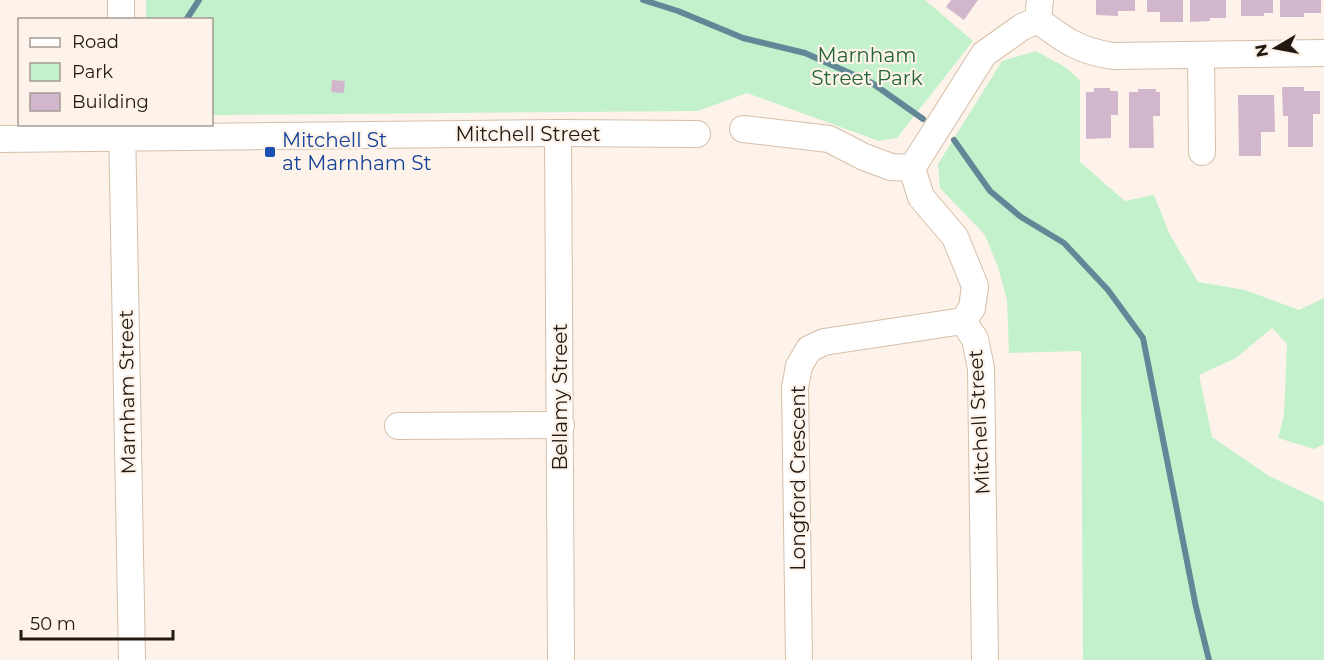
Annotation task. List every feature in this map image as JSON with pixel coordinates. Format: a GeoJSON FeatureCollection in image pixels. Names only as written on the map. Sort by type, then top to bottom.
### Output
{"type":"FeatureCollection","features":[{"type":"Feature","properties":{"kind":"street"},"geometry":{"type":"LineString","coordinates":[[121,0],[121,18]]}},
{"type":"Feature","properties":{"kind":"street"},"geometry":{"type":"LineString","coordinates":[[743,129],[829,139],[864,158],[891,167],[912,168],[984,54],[1022,27],[1039,10],[1065,40],[1090,52],[1113,56],[1324,53]]}},
{"type":"Feature","properties":{"kind":"street"},"geometry":{"type":"LineString","coordinates":[[1201,55],[1202,152]]}},
{"type":"Feature","properties":{"kind":"street","name":"Mitchell Street"},"geometry":{"type":"LineString","coordinates":[[0,139],[122,131],[697,134]]}},
{"type":"Feature","properties":{"kind":"street","name":"Marnham Street"},"geometry":{"type":"LineString","coordinates":[[122,131],[132,660]]}},
{"type":"Feature","properties":{"kind":"street","name":"Bellamy Street"},"geometry":{"type":"LineString","coordinates":[[558,133],[561,660]]}},
{"type":"Feature","properties":{"kind":"street","name":"Mitchell Street"},"geometry":{"type":"LineString","coordinates":[[912,168],[921,197],[955,237],[975,286],[972,308],[963,321],[975,339],[981,368],[985,660]]}},
{"type":"Feature","properties":{"kind":"street","name":"Longford Crescent"},"geometry":{"type":"LineString","coordinates":[[799,660],[795,388],[799,366],[809,349],[824,342],[963,321]]}},
{"type":"Feature","properties":{"kind":"street"},"geometry":{"type":"LineString","coordinates":[[398,426],[561,425]]}},
{"type":"Feature","properties":{"kind":"green space","name":"Marnham Street Park"},"geometry":{"type":"Polygon","coordinates":[[[146,0],[925,0],[973,41],[897,138],[879,141],[747,93],[698,111],[213,115],[213,18],[146,18],[146,0]]]}},
{"type":"Feature","properties":{"kind":"green space"},"geometry":{"type":"Polygon","coordinates":[[[1036,51],[1065,67],[1080,80],[1080,162],[1125,201],[1154,195],[1169,233],[1198,282],[1245,290],[1299,310],[1324,298],[1324,444],[1314,449],[1278,438],[1284,415],[1287,344],[1272,328],[1236,358],[1199,375],[1212,437],[1269,476],[1324,502],[1324,660],[1083,660],[1081,351],[1009,353],[1007,300],[998,267],[985,235],[940,188],[938,164],[1002,61],[1036,51]]]}},
{"type":"Feature","properties":{"kind":"building"},"geometry":{"type":"Polygon","coordinates":[[[951,0],[978,0],[964,20],[946,7],[951,0]]]}},
{"type":"Feature","properties":{"kind":"building"},"geometry":{"type":"Polygon","coordinates":[[[1096,0],[1135,0],[1135,11],[1118,11],[1118,16],[1096,15],[1096,0]]]}},
{"type":"Feature","properties":{"kind":"building"},"geometry":{"type":"Polygon","coordinates":[[[1147,0],[1183,0],[1183,22],[1160,22],[1160,12],[1147,12],[1147,0]]]}},
{"type":"Feature","properties":{"kind":"building"},"geometry":{"type":"Polygon","coordinates":[[[1190,0],[1226,0],[1226,18],[1190,22],[1190,0]]]}},
{"type":"Feature","properties":{"kind":"building"},"geometry":{"type":"Polygon","coordinates":[[[1241,0],[1273,0],[1273,13],[1264,13],[1264,16],[1241,16],[1241,0]]]}},
{"type":"Feature","properties":{"kind":"building"},"geometry":{"type":"Polygon","coordinates":[[[1280,0],[1321,0],[1321,13],[1304,13],[1304,17],[1280,17],[1280,0]]]}},
{"type":"Feature","properties":{"kind":"building"},"geometry":{"type":"Polygon","coordinates":[[[332,80],[345,81],[344,93],[331,92],[332,80]]]}},
{"type":"Feature","properties":{"kind":"building"},"geometry":{"type":"Polygon","coordinates":[[[1282,87],[1304,87],[1304,91],[1320,91],[1320,114],[1313,114],[1313,147],[1288,147],[1288,116],[1283,116],[1282,87]]]}},
{"type":"Feature","properties":{"kind":"building"},"geometry":{"type":"Polygon","coordinates":[[[1094,88],[1110,88],[1110,91],[1118,91],[1118,115],[1111,115],[1111,138],[1086,139],[1086,92],[1094,92],[1094,88]]]}},
{"type":"Feature","properties":{"kind":"building"},"geometry":{"type":"Polygon","coordinates":[[[1138,89],[1156,89],[1156,92],[1160,92],[1160,116],[1153,116],[1154,148],[1129,148],[1129,92],[1138,92],[1138,89]]]}},
{"type":"Feature","properties":{"kind":"building"},"geometry":{"type":"Polygon","coordinates":[[[1238,95],[1274,95],[1275,132],[1261,132],[1261,156],[1239,156],[1238,95]]]}},
{"type":"Feature","properties":{"kind":"waterway"},"geometry":{"type":"LineString","coordinates":[[187,18],[199,0]]}},
{"type":"Feature","properties":{"kind":"waterway"},"geometry":{"type":"LineString","coordinates":[[643,0],[678,11],[743,38],[805,53],[872,83],[923,119]]}},
{"type":"Feature","properties":{"kind":"waterway"},"geometry":{"type":"LineString","coordinates":[[954,140],[990,191],[1021,217],[1064,243],[1108,290],[1143,338],[1196,607],[1209,660]]}},
{"type":"Feature","properties":{"kind":"place","name":"Mitchell St at Marnham St"},"geometry":{"type":"Point","coordinates":[270,152]}}]}
